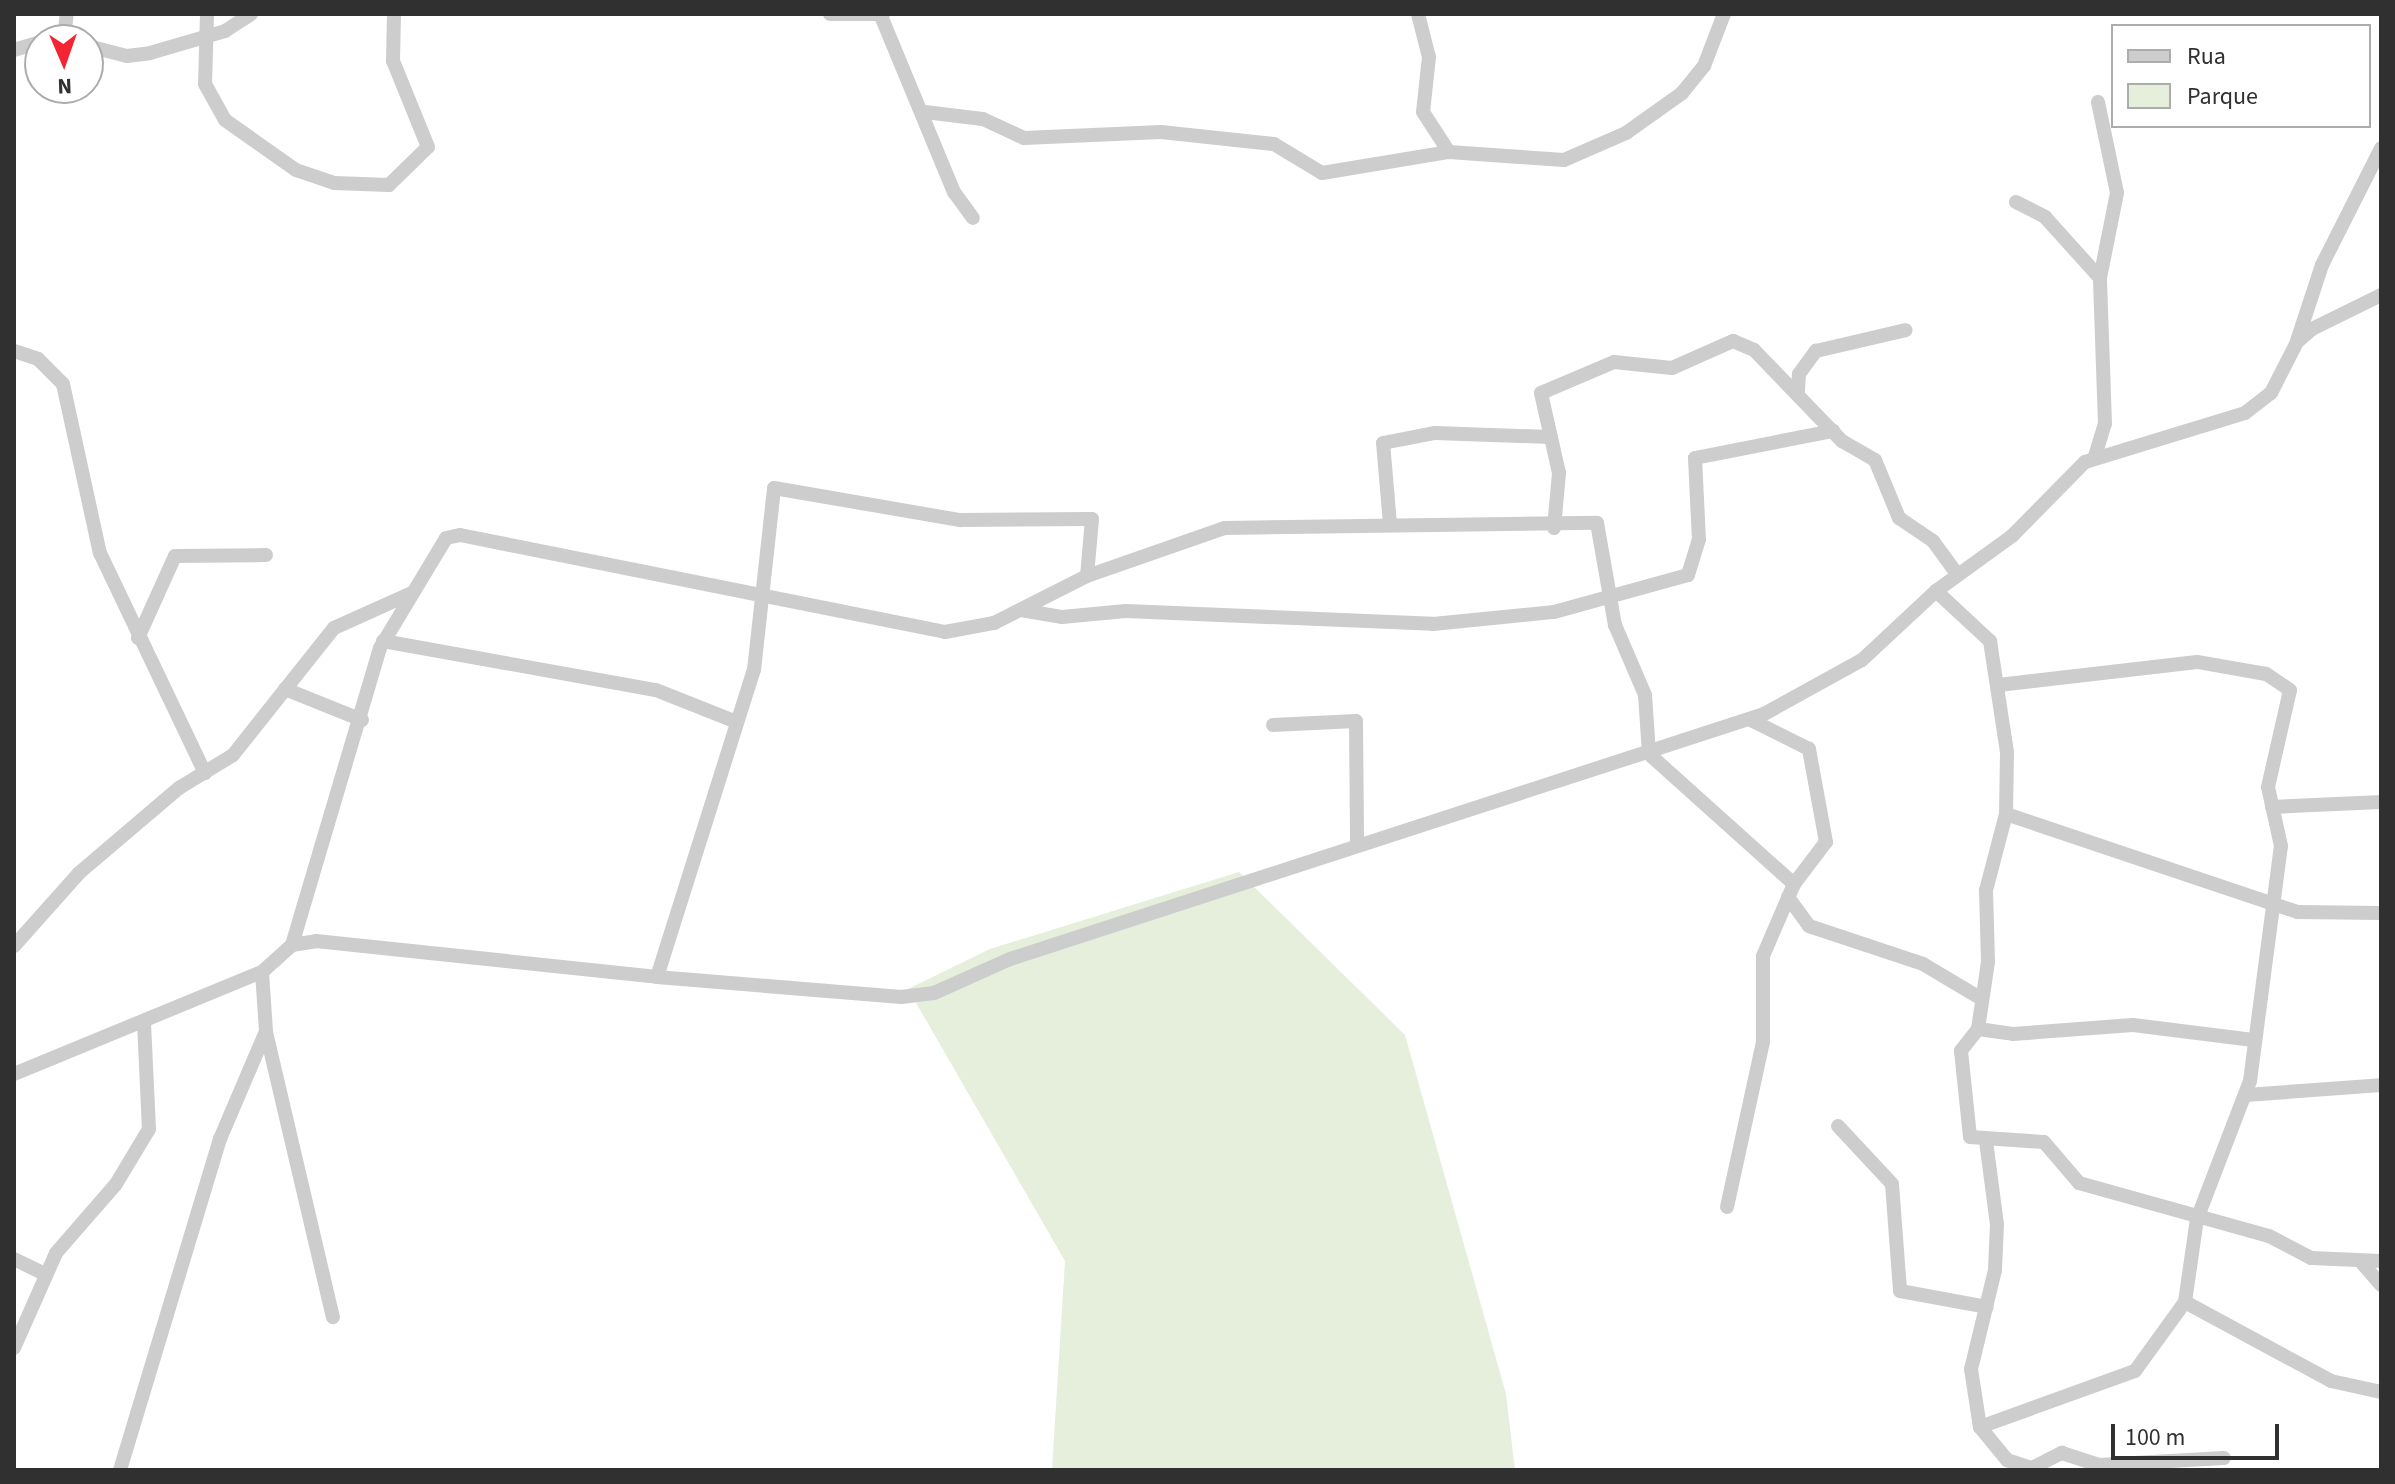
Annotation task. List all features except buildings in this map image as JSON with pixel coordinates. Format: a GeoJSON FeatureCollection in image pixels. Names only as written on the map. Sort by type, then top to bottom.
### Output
{"type":"FeatureCollection","features":[{"type":"Feature","properties":{"kind":"street"},"geometry":{"type":"LineString","coordinates":[[207,14],[204,37],[209,95],[238,130],[323,180],[389,185],[428,147],[393,61],[394,14]]}},
{"type":"Feature","properties":{"kind":"street"},"geometry":{"type":"LineString","coordinates":[[104,50],[127,56],[204,37],[251,14]]}},
{"type":"Feature","properties":{"kind":"street"},"geometry":{"type":"LineString","coordinates":[[830,14],[882,15],[925,112],[954,192],[973,218]]}},
{"type":"Feature","properties":{"kind":"street"},"geometry":{"type":"LineString","coordinates":[[1418,14],[1429,57],[1423,112],[1449,152]]}},
{"type":"Feature","properties":{"kind":"street"},"geometry":{"type":"LineString","coordinates":[[925,112],[983,119],[1024,138],[1152,132],[1264,143],[1291,151],[1322,173],[1449,152],[1564,160],[1626,133],[1682,93],[1704,66],[1724,14]]}},
{"type":"Feature","properties":{"kind":"street"},"geometry":{"type":"LineString","coordinates":[[2095,456],[2105,424],[2100,278],[2117,193],[2098,102]]}},
{"type":"Feature","properties":{"kind":"street"},"geometry":{"type":"LineString","coordinates":[[292,945],[386,944],[657,977],[923,996],[1010,959],[1357,844],[1751,720],[1862,660],[1936,591],[2012,536],[2095,456],[2245,413],[2271,393],[2297,342],[2322,265],[2381,148]]}},
{"type":"Feature","properties":{"kind":"street"},"geometry":{"type":"LineString","coordinates":[[2016,202],[2045,217],[2100,278]]}},
{"type":"Feature","properties":{"kind":"street"},"geometry":{"type":"LineString","coordinates":[[2297,342],[2326,319],[2381,295]]}},
{"type":"Feature","properties":{"kind":"street"},"geometry":{"type":"LineString","coordinates":[[1798,391],[1799,374],[1816,351],[1906,330]]}},
{"type":"Feature","properties":{"kind":"street"},"geometry":{"type":"LineString","coordinates":[[1554,528],[1559,473],[1541,393],[1614,362],[1672,368],[1733,341],[1754,350],[1798,391],[1833,431],[1875,460],[1899,518],[1933,541],[1957,574]]}},
{"type":"Feature","properties":{"kind":"street"},"geometry":{"type":"LineString","coordinates":[[14,351],[38,359],[63,384],[100,553],[205,773]]}},
{"type":"Feature","properties":{"kind":"street"},"geometry":{"type":"LineString","coordinates":[[1021,610],[1062,617],[1126,611],[1433,624],[1554,612],[1611,592],[1688,575],[1699,540],[1695,458],[1833,431]]}},
{"type":"Feature","properties":{"kind":"street"},"geometry":{"type":"LineString","coordinates":[[1390,524],[1383,443],[1435,433],[1551,437]]}},
{"type":"Feature","properties":{"kind":"street"},"geometry":{"type":"LineString","coordinates":[[657,977],[734,721],[756,661],[758,600],[774,488],[783,486],[960,520],[1092,519],[1087,576]]}},
{"type":"Feature","properties":{"kind":"street"},"geometry":{"type":"LineString","coordinates":[[14,1074],[262,972],[292,945],[362,720],[383,641],[446,538],[460,535],[758,600],[945,632],[1021,610],[1087,576],[1225,528],[1390,524],[1554,528],[1597,523],[1615,625],[1645,695],[1649,754],[1791,891],[1809,926],[1923,964],[1980,998]]}},
{"type":"Feature","properties":{"kind":"street"},"geometry":{"type":"LineString","coordinates":[[138,638],[175,556],[266,555]]}},
{"type":"Feature","properties":{"kind":"street"},"geometry":{"type":"LineString","coordinates":[[1936,591],[1984,631],[1998,685],[2006,814],[1987,879],[1988,962],[1980,998],[1978,1029],[1964,1042],[1962,1066],[1967,1130],[1986,1141],[2044,1142],[2079,1183],[2197,1219],[2269,1236],[2324,1262],[2381,1261]]}},
{"type":"Feature","properties":{"kind":"street"},"geometry":{"type":"LineString","coordinates":[[14,946],[79,873],[205,773],[233,755],[339,623],[412,593]]}},
{"type":"Feature","properties":{"kind":"street"},"geometry":{"type":"LineString","coordinates":[[383,641],[656,690],[734,721]]}},
{"type":"Feature","properties":{"kind":"street"},"geometry":{"type":"LineString","coordinates":[[1980,1427],[2135,1371],[2185,1302],[2197,1219],[2246,1095],[2281,846],[2272,807],[2276,727],[2290,690],[2266,674],[2197,662],[1998,685]]}},
{"type":"Feature","properties":{"kind":"street"},"geometry":{"type":"LineString","coordinates":[[285,689],[362,720]]}},
{"type":"Feature","properties":{"kind":"street"},"geometry":{"type":"LineString","coordinates":[[1727,1207],[1763,1042],[1761,967],[1791,891],[1826,842],[1812,760],[1803,742],[1751,720]]}},
{"type":"Feature","properties":{"kind":"street"},"geometry":{"type":"LineString","coordinates":[[1273,725],[1356,721],[1357,844]]}},
{"type":"Feature","properties":{"kind":"street"},"geometry":{"type":"LineString","coordinates":[[2272,807],[2381,802]]}},
{"type":"Feature","properties":{"kind":"street"},"geometry":{"type":"LineString","coordinates":[[2006,814],[2311,915],[2381,913]]}},
{"type":"Feature","properties":{"kind":"street"},"geometry":{"type":"LineString","coordinates":[[262,972],[266,1031],[333,1317]]}},
{"type":"Feature","properties":{"kind":"street"},"geometry":{"type":"LineString","coordinates":[[14,1348],[45,1274],[149,1129],[144,1023]]}},
{"type":"Feature","properties":{"kind":"street"},"geometry":{"type":"LineString","coordinates":[[1978,1029],[2013,1034],[2133,1025],[2253,1040]]}},
{"type":"Feature","properties":{"kind":"street"},"geometry":{"type":"LineString","coordinates":[[120,1470],[220,1139],[266,1031]]}},
{"type":"Feature","properties":{"kind":"street"},"geometry":{"type":"LineString","coordinates":[[2246,1095],[2381,1085]]}},
{"type":"Feature","properties":{"kind":"street"},"geometry":{"type":"LineString","coordinates":[[1838,1126],[1892,1184],[1900,1291],[1987,1307]]}},
{"type":"Feature","properties":{"kind":"street"},"geometry":{"type":"LineString","coordinates":[[1986,1141],[1997,1211],[1987,1307],[1971,1369],[1980,1427],[2019,1466],[2062,1453],[2098,1465],[2224,1458]]}},
{"type":"Feature","properties":{"kind":"street"},"geometry":{"type":"LineString","coordinates":[[14,1259],[45,1274]]}},
{"type":"Feature","properties":{"kind":"street"},"geometry":{"type":"LineString","coordinates":[[2362,1263],[2381,1285]]}},
{"type":"Feature","properties":{"kind":"street"},"geometry":{"type":"LineString","coordinates":[[2185,1302],[2331,1381],[2381,1392]]}},
{"type":"Feature","properties":{"kind":"green space"},"geometry":{"type":"Polygon","coordinates":[[[1239,872],[1405,1035],[1506,1394],[1515,1470],[1052,1470],[1065,1261],[908,989],[990,949],[1239,872]]]}}]}
